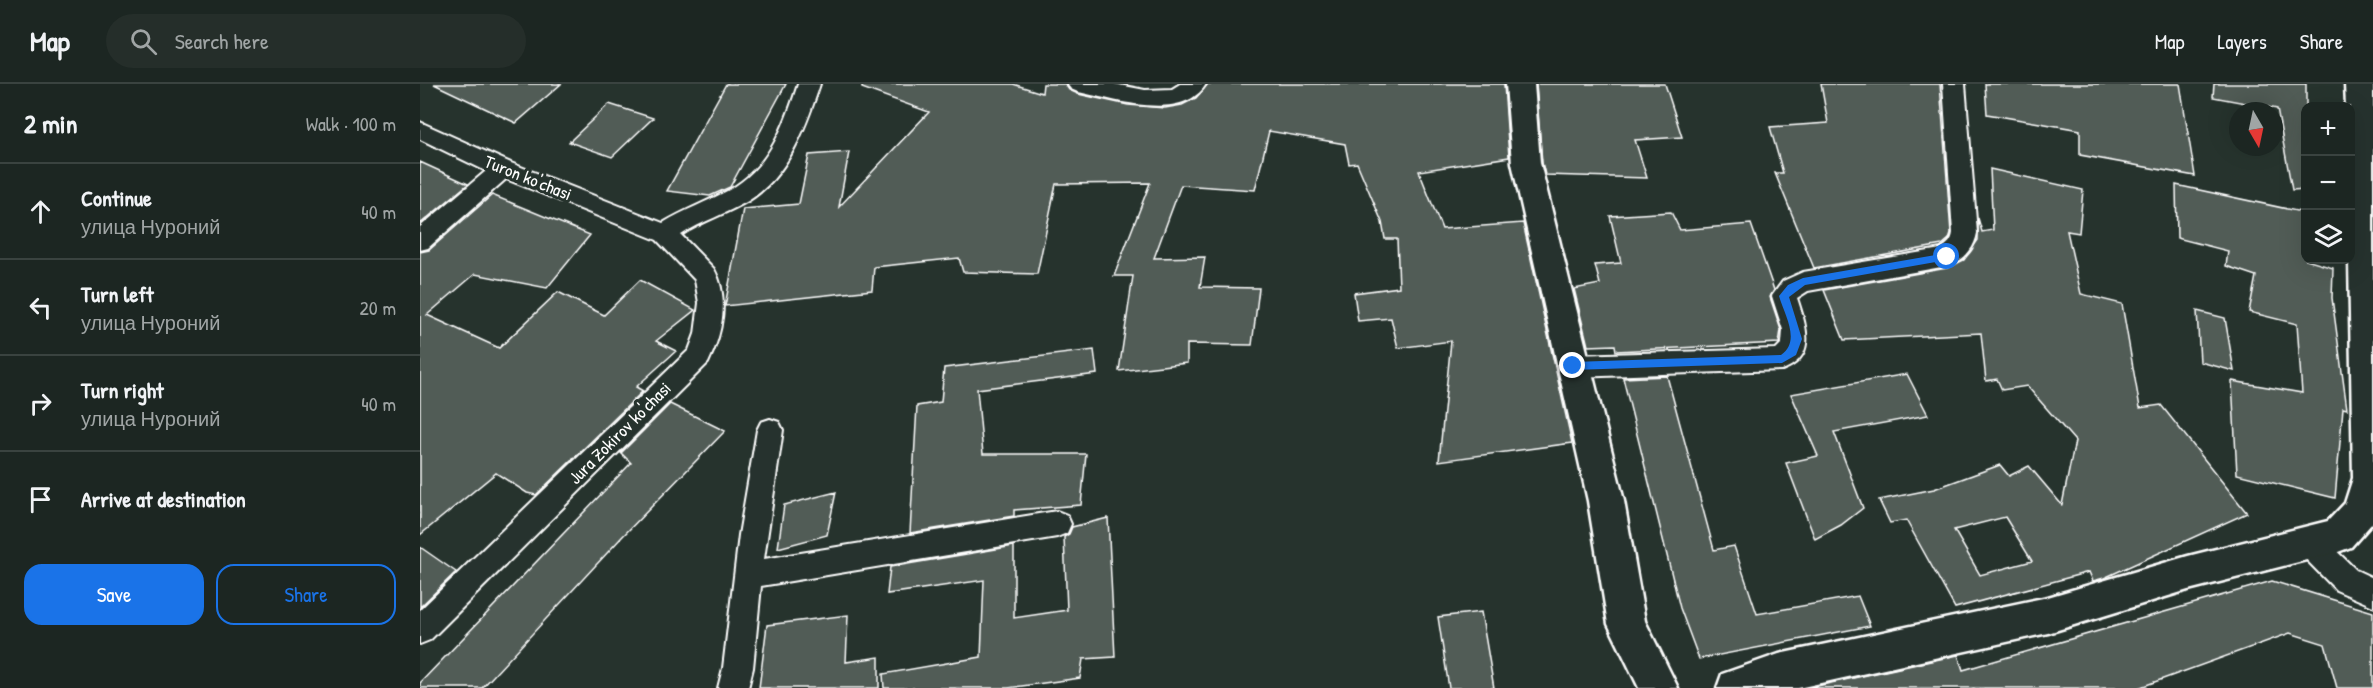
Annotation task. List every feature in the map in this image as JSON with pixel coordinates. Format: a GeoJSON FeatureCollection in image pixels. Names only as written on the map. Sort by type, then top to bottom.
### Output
{"type":"FeatureCollection","features":[{"type":"Feature","properties":{"kind":"street"},"geometry":{"type":"LineString","coordinates":[[664,234],[691,217],[746,190],[764,172],[784,148],[796,125],[808,84]]}},
{"type":"Feature","properties":{"kind":"street"},"geometry":{"type":"LineString","coordinates":[[1078,84],[1145,98],[1176,97],[1195,84]]}},
{"type":"Feature","properties":{"kind":"street"},"geometry":{"type":"LineString","coordinates":[[1520,84],[1526,164],[1606,501],[1627,624],[1659,688]]}},
{"type":"Feature","properties":{"kind":"street"},"geometry":{"type":"LineString","coordinates":[[1573,366],[1782,359],[1793,352],[1797,339],[1784,296],[1792,288],[1803,282],[1947,257],[1956,251],[1964,242],[1965,233],[1954,84]]}},
{"type":"Feature","properties":{"kind":"street"},"geometry":{"type":"LineString","coordinates":[[1736,688],[1779,673],[2048,615],[2188,573],[2338,535],[2360,512],[2370,478],[2359,84]]}},
{"type":"Feature","properties":{"kind":"street","name":"Turon ko'chasi"},"geometry":{"type":"LineString","coordinates":[[420,130],[503,169],[638,222]]}},
{"type":"Feature","properties":{"kind":"street"},"geometry":{"type":"LineString","coordinates":[[420,241],[503,169]]}},
{"type":"Feature","properties":{"kind":"street","name":"Jura Zokirov ko'chasi"},"geometry":{"type":"LineString","coordinates":[[420,630],[699,356],[707,334],[711,303],[706,276],[664,234],[638,222]]}},
{"type":"Feature","properties":{"kind":"street"},"geometry":{"type":"LineString","coordinates":[[733,688],[738,668],[748,575],[770,430]]}},
{"type":"Feature","properties":{"kind":"street"},"geometry":{"type":"LineString","coordinates":[[748,575],[1058,524]]}},
{"type":"Feature","properties":{"kind":"street"},"geometry":{"type":"LineString","coordinates":[[2307,541],[2346,580],[2373,592]]}},
{"type":"Feature","properties":{"kind":"building"},"geometry":{"type":"Polygon","coordinates":[[[434,84],[561,84],[516,123],[434,84]]]}},
{"type":"Feature","properties":{"kind":"building"},"geometry":{"type":"Polygon","coordinates":[[[726,84],[786,84],[730,187],[710,196],[667,191],[726,84]]]}},
{"type":"Feature","properties":{"kind":"building"},"geometry":{"type":"Polygon","coordinates":[[[862,84],[1013,84],[1042,93],[1043,84],[1065,84],[1069,90],[1078,94],[1128,105],[1165,108],[1182,105],[1196,98],[1208,84],[1504,84],[1509,157],[1419,171],[1442,229],[1523,223],[1572,443],[1439,461],[1451,341],[1398,348],[1391,318],[1358,321],[1354,293],[1399,287],[1397,239],[1385,239],[1382,222],[1357,163],[1349,164],[1345,144],[1269,131],[1255,190],[1181,185],[1154,258],[1205,257],[1200,287],[1259,288],[1252,345],[1187,344],[1187,363],[1119,371],[1133,276],[1114,276],[1150,183],[1056,184],[1037,274],[963,272],[959,258],[874,267],[872,290],[725,306],[743,209],[799,204],[809,155],[849,152],[839,207],[929,112],[862,88],[862,84]]]}},
{"type":"Feature","properties":{"kind":"building"},"geometry":{"type":"Polygon","coordinates":[[[1536,84],[1665,84],[1682,137],[1635,140],[1647,178],[1545,175],[1542,163],[1536,84]]]}},
{"type":"Feature","properties":{"kind":"building"},"geometry":{"type":"Polygon","coordinates":[[[1821,84],[1940,84],[1951,233],[1949,239],[1942,245],[1814,268],[1775,173],[1783,173],[1770,127],[1828,123],[1821,84]]]}},
{"type":"Feature","properties":{"kind":"building"},"geometry":{"type":"Polygon","coordinates":[[[1985,84],[2180,84],[2195,176],[2080,155],[2080,130],[1987,114],[1985,84]]]}},
{"type":"Feature","properties":{"kind":"building"},"geometry":{"type":"Polygon","coordinates":[[[2214,84],[2306,84],[2306,102],[2301,102],[2301,189],[2292,190],[2283,141],[2283,102],[2240,102],[2213,97],[2214,84]]]}},
{"type":"Feature","properties":{"kind":"building"},"geometry":{"type":"Polygon","coordinates":[[[609,104],[653,118],[612,157],[569,142],[609,104]]]}},
{"type":"Feature","properties":{"kind":"building"},"geometry":{"type":"Polygon","coordinates":[[[420,162],[468,184],[420,224],[420,162]]]}},
{"type":"Feature","properties":{"kind":"building"},"geometry":{"type":"Polygon","coordinates":[[[1990,169],[2083,190],[2079,233],[2067,231],[2081,294],[2122,304],[2140,408],[2161,405],[2247,513],[2104,578],[2093,581],[2089,572],[1955,608],[1906,520],[1890,523],[1879,500],[1934,489],[2000,465],[2009,476],[2029,466],[2062,505],[2075,441],[2027,386],[2002,390],[1997,379],[1986,381],[1981,333],[1844,340],[1824,290],[1947,268],[1964,260],[1978,240],[1978,218],[1982,232],[1993,230],[1990,169]],[[2005,517],[1954,530],[1980,575],[2032,561],[2005,517]]]}},
{"type":"Feature","properties":{"kind":"building"},"geometry":{"type":"Polygon","coordinates":[[[2176,185],[2301,212],[2301,264],[2320,264],[2333,268],[2332,298],[2347,409],[2343,408],[2335,498],[2237,474],[2232,381],[2302,393],[2297,324],[2249,312],[2256,276],[2226,266],[2228,251],[2177,238],[2176,185]]]}},
{"type":"Feature","properties":{"kind":"building"},"geometry":{"type":"Polygon","coordinates":[[[492,195],[590,235],[547,288],[475,274],[427,315],[499,348],[558,292],[604,315],[640,280],[695,310],[656,341],[676,351],[636,387],[643,391],[536,495],[527,493],[496,473],[420,535],[420,252],[429,250],[492,195]]]}},
{"type":"Feature","properties":{"kind":"building"},"geometry":{"type":"Polygon","coordinates":[[[1671,212],[1680,230],[1751,224],[1774,290],[1770,297],[1781,330],[1779,343],[1616,351],[1615,345],[1588,346],[1574,289],[1600,284],[1595,265],[1621,263],[1610,216],[1671,212]]]}},
{"type":"Feature","properties":{"kind":"building"},"geometry":{"type":"Polygon","coordinates":[[[2197,311],[2225,318],[2234,371],[2200,362],[2197,311]]]}},
{"type":"Feature","properties":{"kind":"building"},"geometry":{"type":"Polygon","coordinates":[[[1094,350],[1097,374],[977,389],[983,454],[1086,454],[1081,505],[1014,510],[1014,516],[910,533],[917,406],[941,402],[944,368],[1094,350]]]}},
{"type":"Feature","properties":{"kind":"building"},"geometry":{"type":"Polygon","coordinates":[[[1907,374],[1928,415],[1834,432],[1863,508],[1841,525],[1815,539],[1786,463],[1818,456],[1791,394],[1907,374]]]}},
{"type":"Feature","properties":{"kind":"building"},"geometry":{"type":"Polygon","coordinates":[[[1667,376],[1714,550],[1734,546],[1757,614],[1858,596],[1870,626],[1699,659],[1680,608],[1623,378],[1667,376]]]}},
{"type":"Feature","properties":{"kind":"building"},"geometry":{"type":"Polygon","coordinates":[[[670,404],[725,431],[621,538],[482,688],[420,688],[420,683],[631,463],[621,453],[670,404]]]}},
{"type":"Feature","properties":{"kind":"building"},"geometry":{"type":"Polygon","coordinates":[[[836,492],[827,535],[778,548],[784,505],[836,492]]]}},
{"type":"Feature","properties":{"kind":"building"},"geometry":{"type":"Polygon","coordinates":[[[1108,518],[1115,657],[1083,659],[1080,678],[1008,688],[884,688],[883,674],[981,657],[984,580],[887,594],[890,567],[1014,546],[1014,618],[1067,610],[1064,537],[1069,534],[1072,527],[1108,518]]]}},
{"type":"Feature","properties":{"kind":"building"},"geometry":{"type":"Polygon","coordinates":[[[420,547],[456,572],[420,607],[420,547]]]}},
{"type":"Feature","properties":{"kind":"building"},"geometry":{"type":"Polygon","coordinates":[[[2272,581],[2373,612],[2373,688],[2337,688],[2325,644],[2290,633],[2138,688],[1808,688],[1958,655],[1963,670],[2272,581]]]}},
{"type":"Feature","properties":{"kind":"building"},"geometry":{"type":"Polygon","coordinates":[[[1481,612],[1494,688],[1449,688],[1438,617],[1481,612]]]}},
{"type":"Feature","properties":{"kind":"building"},"geometry":{"type":"Polygon","coordinates":[[[848,615],[846,662],[879,657],[879,688],[759,688],[767,625],[848,615]]]}},
{"type":"Feature","properties":{"kind":"route"},"geometry":{"type":"LineString","coordinates":[[1573,366],[1782,359],[1793,352],[1797,339],[1784,296],[1792,288],[1803,282],[1947,257]]}}]}
